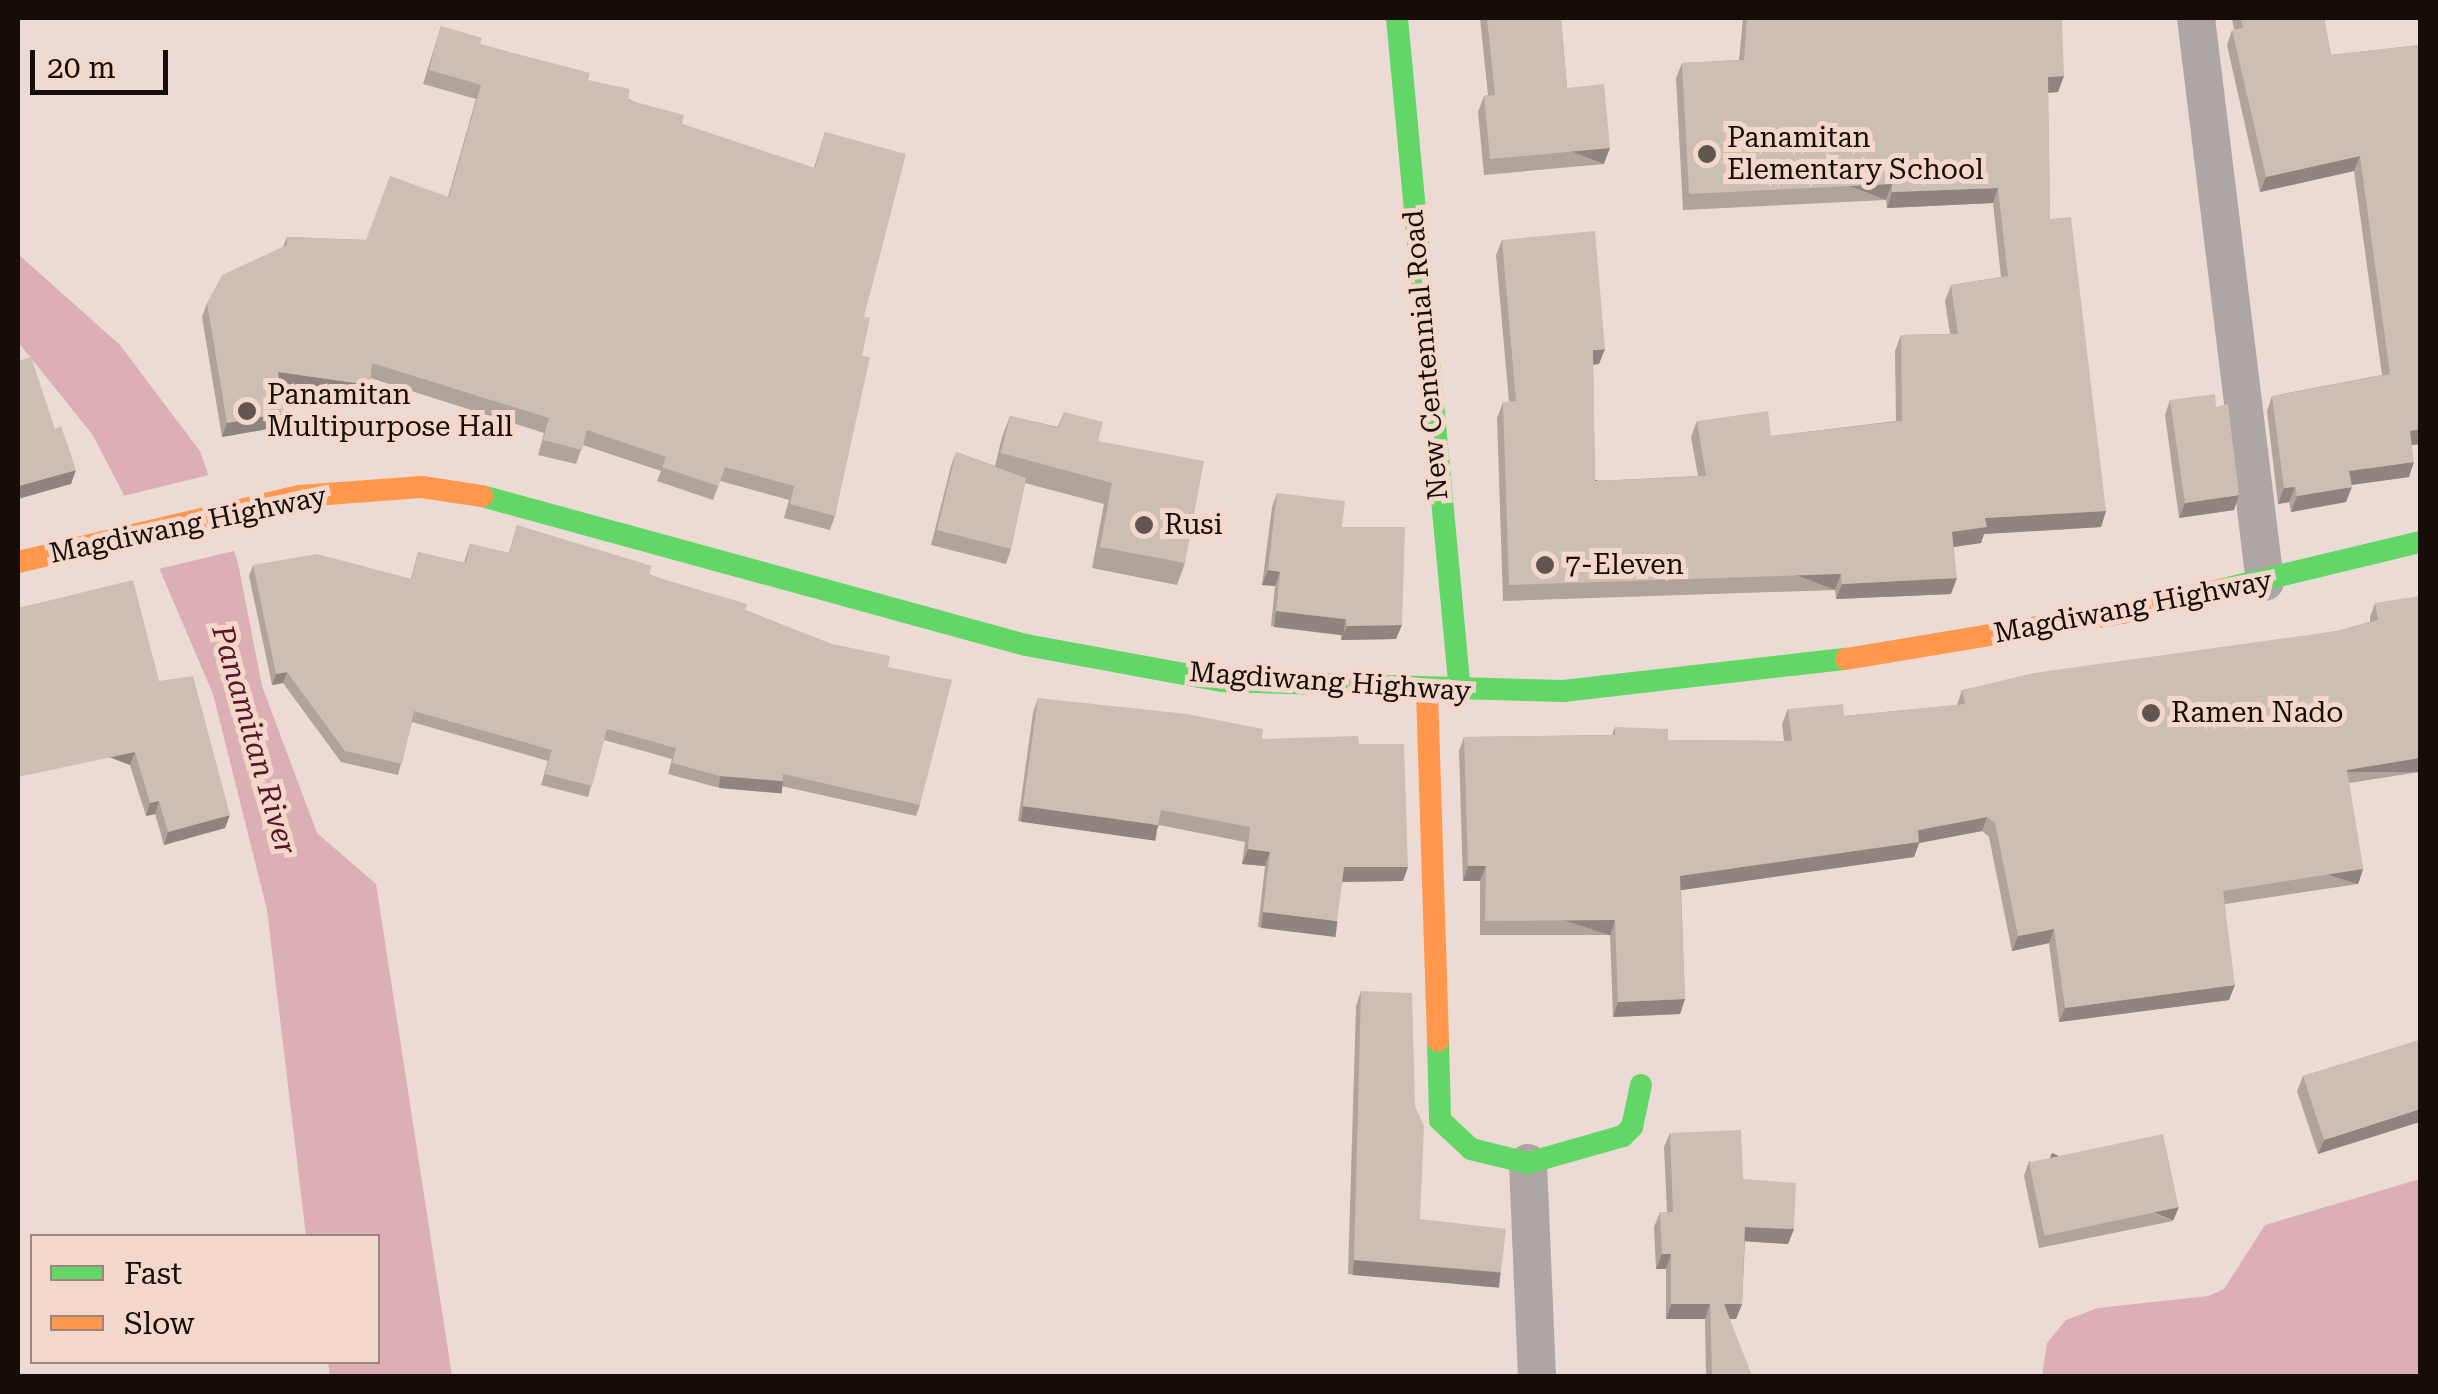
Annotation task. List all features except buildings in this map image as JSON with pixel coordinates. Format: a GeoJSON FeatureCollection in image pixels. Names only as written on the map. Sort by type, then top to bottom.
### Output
{"type":"FeatureCollection","features":[{"type":"Feature","properties":{"kind":"main road","name":"New Centennial Road"},"geometry":{"type":"LineString","coordinates":[[1397,18],[1460,692]]}},
{"type":"Feature","properties":{"kind":"main road","name":"Magdiwang Highway"},"geometry":{"type":"LineString","coordinates":[[28,559],[236,510],[332,492],[449,489],[1026,644],[1223,680],[1460,692],[1564,690],[1794,668],[2265,582],[2420,542]]}},
{"type":"Feature","properties":{"kind":"main road"},"geometry":{"type":"LineString","coordinates":[[1427,691],[1440,1120],[1471,1149],[1528,1163],[1623,1136],[1632,1128],[1641,1085]]}},
{"type":"Feature","properties":{"kind":"street"},"geometry":{"type":"LineString","coordinates":[[2196,18],[2265,582]]}},
{"type":"Feature","properties":{"kind":"street"},"geometry":{"type":"LineString","coordinates":[[1528,1163],[1537,1376]]}},
{"type":"Feature","properties":{"kind":"water","name":"Panamitan River"},"geometry":{"type":"Polygon","coordinates":[[[18,254],[120,345],[200,451],[238,563],[262,686],[317,833],[376,884],[452,1376],[330,1376],[328,1364],[380,1364],[380,1234],[306,1234],[267,910],[213,694],[145,535],[92,434],[18,342],[18,254]]]}},
{"type":"Feature","properties":{"kind":"water"},"geometry":{"type":"Polygon","coordinates":[[[2420,1179],[2420,1376],[2042,1376],[2047,1343],[2066,1320],[2098,1308],[2208,1296],[2224,1289],[2265,1225],[2420,1179]]]}},
{"type":"Feature","properties":{"kind":"pier"},"geometry":{"type":"Polygon","coordinates":[[[213,474],[238,550],[154,570],[119,497],[213,474]]]}},
{"type":"Feature","properties":{"kind":"traffic: fast"},"geometry":{"type":"LineString","coordinates":[[1397,18],[1460,692]]}},
{"type":"Feature","properties":{"kind":"traffic: fast"},"geometry":{"type":"LineString","coordinates":[[482,496],[1026,645],[1223,681],[1563,691],[1846,659]]}},
{"type":"Feature","properties":{"kind":"traffic: fast"},"geometry":{"type":"LineString","coordinates":[[2224,589],[2420,542]]}},
{"type":"Feature","properties":{"kind":"traffic: fast"},"geometry":{"type":"LineString","coordinates":[[1438,1041],[1440,1120],[1471,1149],[1528,1163],[1623,1136],[1632,1127],[1641,1085]]}},
{"type":"Feature","properties":{"kind":"traffic: slow"},"geometry":{"type":"LineString","coordinates":[[18,562],[300,496],[422,487],[482,496]]}},
{"type":"Feature","properties":{"kind":"traffic: slow"},"geometry":{"type":"LineString","coordinates":[[1846,659],[2122,613],[2224,589]]}},
{"type":"Feature","properties":{"kind":"traffic: slow"},"geometry":{"type":"LineString","coordinates":[[1427,691],[1438,1041]]}},
{"type":"Feature","properties":{"kind":"place","name":"Panamitan Elementary School"},"geometry":{"type":"Point","coordinates":[1707,154]}},
{"type":"Feature","properties":{"kind":"place","name":"Panamitan Multipurpose Hall"},"geometry":{"type":"Point","coordinates":[247,411]}},
{"type":"Feature","properties":{"kind":"place","name":"Rusi"},"geometry":{"type":"Point","coordinates":[1144,525]}},
{"type":"Feature","properties":{"kind":"place","name":"7-Eleven"},"geometry":{"type":"Point","coordinates":[1545,565]}},
{"type":"Feature","properties":{"kind":"place","name":"Ramen Nado"},"geometry":{"type":"Point","coordinates":[2151,713]}}]}
